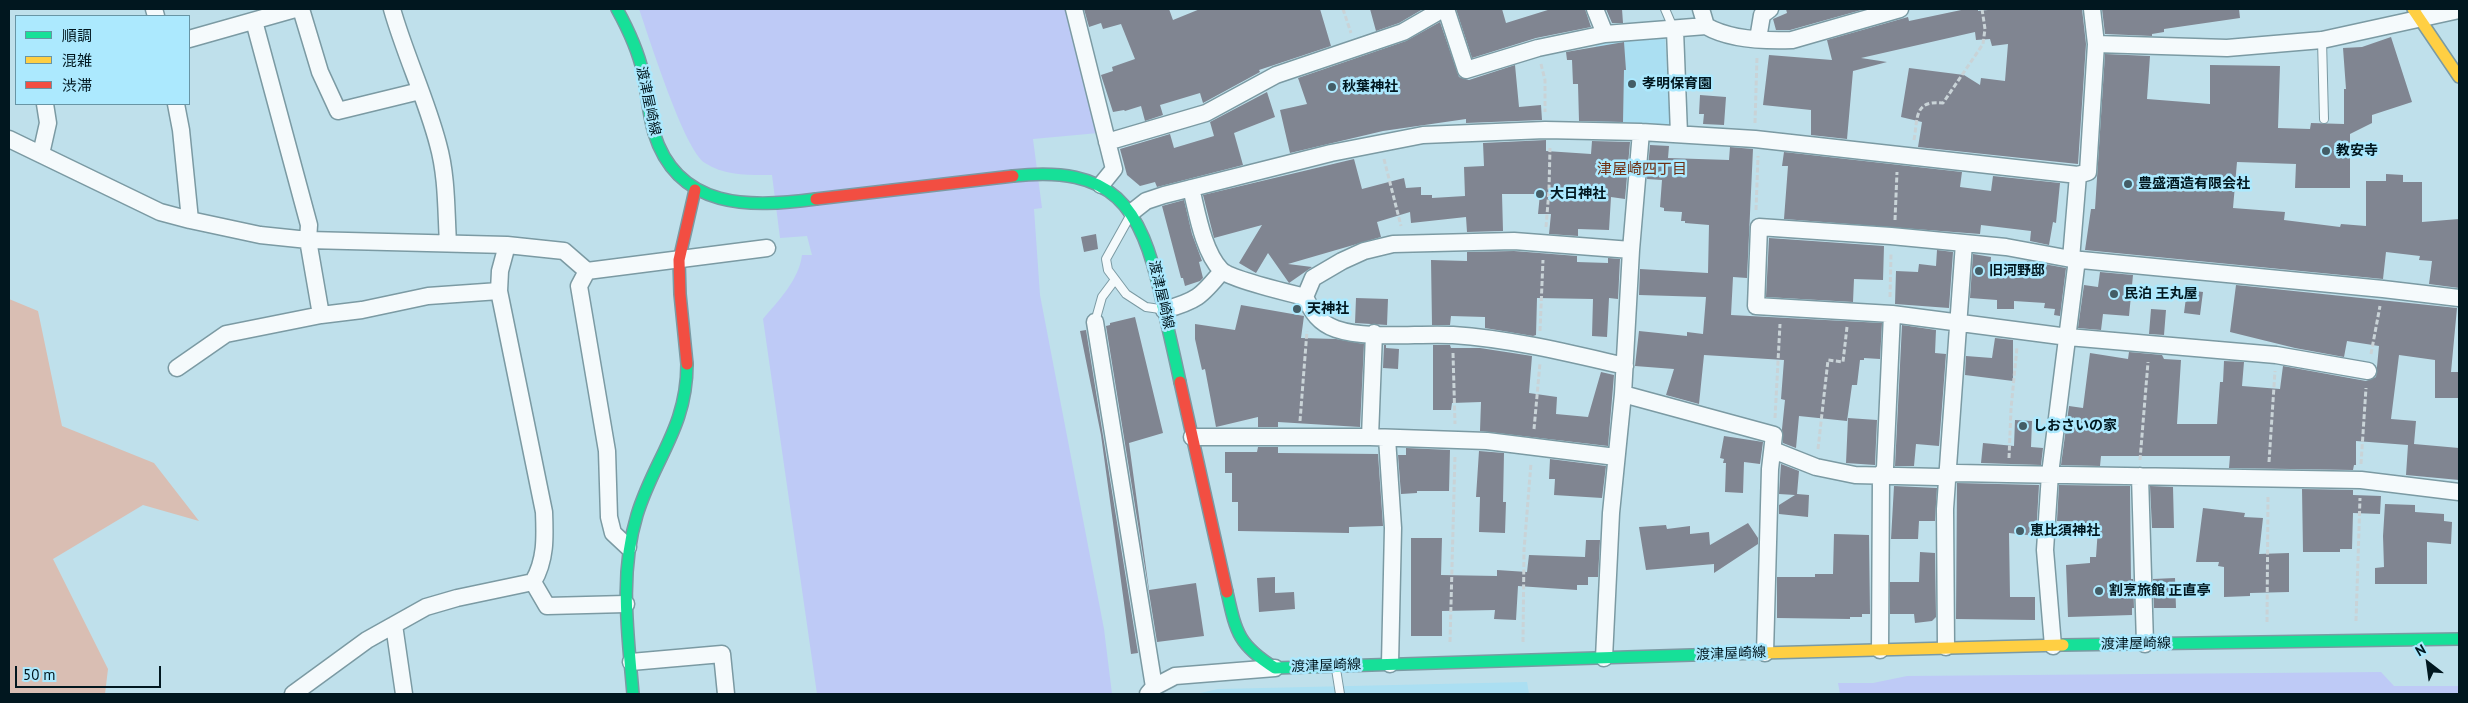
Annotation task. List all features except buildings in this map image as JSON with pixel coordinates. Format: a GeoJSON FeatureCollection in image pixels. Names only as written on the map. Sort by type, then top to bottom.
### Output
{"type":"FeatureCollection","features":[{"type":"Feature","properties":{"kind":"main road","name":"渡津屋崎線"},"geometry":{"type":"LineString","coordinates":[[617,9],[633,40],[640,62],[649,119],[655,138],[664,157],[696,190],[732,202],[777,202],[1040,173],[1063,173],[1084,178],[1101,185],[1132,212],[1144,234],[1152,256],[1236,632],[1246,646],[1259,658],[1275,668],[1946,647],[2459,638]]}},
{"type":"Feature","properties":{"kind":"main road"},"geometry":{"type":"LineString","coordinates":[[2417,14],[2459,77]]}},
{"type":"Feature","properties":{"kind":"main road"},"geometry":{"type":"LineString","coordinates":[[633,694],[626,604],[628,547],[637,513],[669,448],[685,394],[679,259],[696,190]]}},
{"type":"Feature","properties":{"kind":"street"},"geometry":{"type":"LineString","coordinates":[[190,39],[295,9]]}},
{"type":"Feature","properties":{"kind":"street"},"geometry":{"type":"LineString","coordinates":[[301,9],[320,72],[338,111],[420,91]]}},
{"type":"Feature","properties":{"kind":"street"},"geometry":{"type":"LineString","coordinates":[[392,9],[420,91],[430,113],[444,172],[448,244]]}},
{"type":"Feature","properties":{"kind":"street"},"geometry":{"type":"LineString","coordinates":[[1074,9],[1114,169],[1101,185]]}},
{"type":"Feature","properties":{"kind":"street"},"geometry":{"type":"LineString","coordinates":[[1107,142],[1206,113],[1276,75],[1403,32],[1440,9]]}},
{"type":"Feature","properties":{"kind":"street"},"geometry":{"type":"LineString","coordinates":[[1446,9],[1466,70],[1538,48],[1605,34],[1706,26],[1719,34],[1758,39],[1792,40],[1900,9]]}},
{"type":"Feature","properties":{"kind":"street"},"geometry":{"type":"LineString","coordinates":[[1595,9],[1605,34]]}},
{"type":"Feature","properties":{"kind":"street"},"geometry":{"type":"LineString","coordinates":[[1701,9],[1706,26]]}},
{"type":"Feature","properties":{"kind":"street"},"geometry":{"type":"LineString","coordinates":[[1758,39],[1762,15],[1770,9]]}},
{"type":"Feature","properties":{"kind":"street"},"geometry":{"type":"LineString","coordinates":[[1132,212],[1146,202],[1191,188],[1331,153],[1381,143],[1423,135],[1545,130],[1641,132],[1755,139],[1905,154],[2078,175],[2088,172],[2096,44],[2092,9]]}},
{"type":"Feature","properties":{"kind":"street"},"geometry":{"type":"LineString","coordinates":[[2096,44],[2227,48],[2322,40],[2417,14],[2459,10]]}},
{"type":"Feature","properties":{"kind":"street"},"geometry":{"type":"LineString","coordinates":[[254,21],[310,225],[308,240],[322,315]]}},
{"type":"Feature","properties":{"kind":"street"},"geometry":{"type":"LineString","coordinates":[[1674,30],[1679,134]]}},
{"type":"Feature","properties":{"kind":"street"},"geometry":{"type":"LineString","coordinates":[[41,154],[48,123],[45,105]]}},
{"type":"Feature","properties":{"kind":"street"},"geometry":{"type":"LineString","coordinates":[[176,105],[182,138],[190,220]]}},
{"type":"Feature","properties":{"kind":"street"},"geometry":{"type":"LineString","coordinates":[[1604,658],[1605,611],[1616,457],[1624,394],[1631,250],[1641,132]]}},
{"type":"Feature","properties":{"kind":"street"},"geometry":{"type":"LineString","coordinates":[[9,139],[160,212],[260,235],[308,240],[507,246],[564,251],[587,271],[767,248]]}},
{"type":"Feature","properties":{"kind":"street"},"geometry":{"type":"LineString","coordinates":[[2053,646],[2045,550],[2050,474],[2068,337],[2078,175]]}},
{"type":"Feature","properties":{"kind":"street"},"geometry":{"type":"LineString","coordinates":[[1191,188],[1206,243],[1222,271],[1253,283],[1305,297],[1318,318],[1335,328],[1353,333],[1453,335],[1542,347],[1625,366]]}},
{"type":"Feature","properties":{"kind":"street"},"geometry":{"type":"LineString","coordinates":[[2368,371],[2276,356],[2149,346],[1892,314],[1756,306],[1759,227],[1891,236],[2006,247],[2074,259],[2383,288],[2459,298]]}},
{"type":"Feature","properties":{"kind":"street"},"geometry":{"type":"LineString","coordinates":[[1305,297],[1313,278],[1342,261],[1364,250],[1406,243],[1514,241],[1631,250]]}},
{"type":"Feature","properties":{"kind":"street"},"geometry":{"type":"LineString","coordinates":[[1946,647],[1947,475],[1964,243]]}},
{"type":"Feature","properties":{"kind":"street"},"geometry":{"type":"LineString","coordinates":[[292,694],[340,659],[426,607],[457,598],[533,582],[541,568],[545,537],[544,512],[499,290],[500,271],[507,246]]}},
{"type":"Feature","properties":{"kind":"street"},"geometry":{"type":"LineString","coordinates":[[587,271],[579,286],[607,451],[609,517],[613,533],[628,547]]}},
{"type":"Feature","properties":{"kind":"street"},"geometry":{"type":"LineString","coordinates":[[1164,310],[1182,305],[1204,294],[1222,271]]}},
{"type":"Feature","properties":{"kind":"street"},"geometry":{"type":"LineString","coordinates":[[177,368],[226,334],[322,315],[362,310],[428,296],[499,290]]}},
{"type":"Feature","properties":{"kind":"street"},"geometry":{"type":"LineString","coordinates":[[1880,650],[1882,476],[1886,459],[1892,314]]}},
{"type":"Feature","properties":{"kind":"street"},"geometry":{"type":"LineString","coordinates":[[1095,322],[1150,656],[1151,691]]}},
{"type":"Feature","properties":{"kind":"street"},"geometry":{"type":"LineString","coordinates":[[1370,437],[1374,333]]}},
{"type":"Feature","properties":{"kind":"street"},"geometry":{"type":"LineString","coordinates":[[1624,394],[1774,443],[1816,467],[1855,475],[1947,475],[1956,473],[2268,480],[2361,480],[2459,492]]}},
{"type":"Feature","properties":{"kind":"street"},"geometry":{"type":"LineString","coordinates":[[1192,437],[1370,437],[1455,440],[1532,446],[1616,457]]}},
{"type":"Feature","properties":{"kind":"street"},"geometry":{"type":"LineString","coordinates":[[1387,438],[1393,528],[1390,664]]}},
{"type":"Feature","properties":{"kind":"street"},"geometry":{"type":"LineString","coordinates":[[1765,653],[1770,469],[1774,443]]}},
{"type":"Feature","properties":{"kind":"street"},"geometry":{"type":"LineString","coordinates":[[2140,476],[2145,644]]}},
{"type":"Feature","properties":{"kind":"street"},"geometry":{"type":"LineString","coordinates":[[533,582],[547,606],[626,604]]}},
{"type":"Feature","properties":{"kind":"street"},"geometry":{"type":"LineString","coordinates":[[394,626],[404,694]]}},
{"type":"Feature","properties":{"kind":"street"},"geometry":{"type":"LineString","coordinates":[[631,662],[722,654],[726,694]]}},
{"type":"Feature","properties":{"kind":"street"},"geometry":{"type":"LineString","coordinates":[[1151,691],[1175,676],[1275,668]]}},
{"type":"Feature","properties":{"kind":"lane"},"geometry":{"type":"LineString","coordinates":[[1665,9],[1674,30]]}},
{"type":"Feature","properties":{"kind":"lane"},"geometry":{"type":"LineString","coordinates":[[2322,40],[2324,120]]}},
{"type":"Feature","properties":{"kind":"lane"},"geometry":{"type":"LineString","coordinates":[[1132,212],[1120,230],[1106,259],[1108,270],[1114,281],[1126,294],[1146,307],[1164,310]]}},
{"type":"Feature","properties":{"kind":"lane"},"geometry":{"type":"LineString","coordinates":[[1095,322],[1102,296],[1114,281]]}},
{"type":"Feature","properties":{"kind":"lane"},"geometry":{"type":"LineString","coordinates":[[1335,665],[1340,694]]}},
{"type":"Feature","properties":{"kind":"path"},"geometry":{"type":"LineString","coordinates":[[1343,9],[1355,48]]}},
{"type":"Feature","properties":{"kind":"path"},"geometry":{"type":"LineString","coordinates":[[1892,314],[1891,236],[1905,154],[1919,112],[1924,104],[1929,102],[1943,103],[1983,44],[1985,29],[1982,9]]}},
{"type":"Feature","properties":{"kind":"path"},"geometry":{"type":"LineString","coordinates":[[1758,39],[1755,139],[1758,146],[1755,218],[1759,227]]}},
{"type":"Feature","properties":{"kind":"path"},"geometry":{"type":"LineString","coordinates":[[1538,48],[1545,80],[1545,130]]}},
{"type":"Feature","properties":{"kind":"path"},"geometry":{"type":"LineString","coordinates":[[1381,143],[1388,182],[1406,243]]}},
{"type":"Feature","properties":{"kind":"path"},"geometry":{"type":"LineString","coordinates":[[1774,443],[1781,306]]}},
{"type":"Feature","properties":{"kind":"path"},"geometry":{"type":"LineString","coordinates":[[1816,467],[1828,360],[1843,362],[1849,311]]}},
{"type":"Feature","properties":{"kind":"path"},"geometry":{"type":"LineString","coordinates":[[1299,437],[1307,330],[1318,318]]}},
{"type":"Feature","properties":{"kind":"path"},"geometry":{"type":"LineString","coordinates":[[2008,474],[2011,409],[2019,331]]}},
{"type":"Feature","properties":{"kind":"path"},"geometry":{"type":"LineString","coordinates":[[1450,662],[1455,440],[1453,335]]}},
{"type":"Feature","properties":{"kind":"path"},"geometry":{"type":"LineString","coordinates":[[2140,476],[2149,346]]}},
{"type":"Feature","properties":{"kind":"path"},"geometry":{"type":"LineString","coordinates":[[1523,660],[1524,550],[1542,347]]}},
{"type":"Feature","properties":{"kind":"path"},"geometry":{"type":"LineString","coordinates":[[2266,642],[2268,480],[2276,356]]}},
{"type":"Feature","properties":{"kind":"shaded area"},"geometry":{"type":"Polygon","coordinates":[[[639,9],[1067,9],[1098,133],[1033,139],[1042,208],[1034,209],[1040,295],[1104,629],[1112,694],[817,694],[763,319],[797,273],[802,255],[812,255],[807,236],[780,238],[772,175],[729,173],[705,163],[697,154],[678,116],[639,9]]]}},
{"type":"Feature","properties":{"kind":"shaded area","name":"孝明保育園"},"geometry":{"type":"Polygon","coordinates":[[[1665,38],[1670,125],[1597,125],[1596,43],[1615,39],[1665,38]]]}},
{"type":"Feature","properties":{"kind":"shaded area"},"geometry":{"type":"Polygon","coordinates":[[[9,299],[38,311],[62,426],[154,463],[199,521],[143,505],[53,559],[108,669],[105,694],[9,694],[9,299]]]}},
{"type":"Feature","properties":{"kind":"shaded area"},"geometry":{"type":"Polygon","coordinates":[[[2381,672],[2394,686],[2459,686],[2459,694],[1840,694],[1838,683],[1873,683],[1907,676],[2381,672]]]}},
{"type":"Feature","properties":{"kind":"shaded area"},"geometry":{"type":"Polygon","coordinates":[[[1527,682],[1529,694],[1196,694],[1218,689],[1527,682]]]}},
{"type":"Feature","properties":{"kind":"traffic: fast"},"geometry":{"type":"LineString","coordinates":[[617,9],[641,64],[654,133],[665,158],[680,177],[699,190],[720,198],[743,202],[767,203],[816,199]]}},
{"type":"Feature","properties":{"kind":"traffic: fast"},"geometry":{"type":"LineString","coordinates":[[1013,176],[1047,174],[1076,177],[1098,185],[1117,198],[1132,215],[1144,238],[1153,265],[1180,382]]}},
{"type":"Feature","properties":{"kind":"traffic: fast"},"geometry":{"type":"LineString","coordinates":[[633,694],[626,604],[631,537],[644,495],[676,425],[682,407],[686,387],[687,364]]}},
{"type":"Feature","properties":{"kind":"traffic: fast"},"geometry":{"type":"LineString","coordinates":[[1227,592],[1233,618],[1240,636],[1253,652],[1275,668],[1724,654]]}},
{"type":"Feature","properties":{"kind":"traffic: fast"},"geometry":{"type":"LineString","coordinates":[[2063,645],[2459,639]]}},
{"type":"Feature","properties":{"kind":"traffic: slow"},"geometry":{"type":"LineString","coordinates":[[2413,9],[2459,77]]}},
{"type":"Feature","properties":{"kind":"traffic: slow"},"geometry":{"type":"LineString","coordinates":[[1724,654],[2063,645]]}},
{"type":"Feature","properties":{"kind":"traffic: jam"},"geometry":{"type":"LineString","coordinates":[[816,199],[1013,176]]}},
{"type":"Feature","properties":{"kind":"traffic: jam"},"geometry":{"type":"LineString","coordinates":[[687,364],[680,294],[679,260],[695,190]]}},
{"type":"Feature","properties":{"kind":"traffic: jam"},"geometry":{"type":"LineString","coordinates":[[1180,382],[1227,592]]}},
{"type":"Feature","properties":{"kind":"place","name":"孝明保育園"},"geometry":{"type":"Point","coordinates":[1632,84]}},
{"type":"Feature","properties":{"kind":"place","name":"秋葉神社"},"geometry":{"type":"Point","coordinates":[1332,87]}},
{"type":"Feature","properties":{"kind":"place","name":"教安寺"},"geometry":{"type":"Point","coordinates":[2326,151]}},
{"type":"Feature","properties":{"kind":"place","name":"豊盛酒造有限会社"},"geometry":{"type":"Point","coordinates":[2128,184]}},
{"type":"Feature","properties":{"kind":"place","name":"大日神社"},"geometry":{"type":"Point","coordinates":[1540,194]}},
{"type":"Feature","properties":{"kind":"place","name":"旧河野邸"},"geometry":{"type":"Point","coordinates":[1979,271]}},
{"type":"Feature","properties":{"kind":"place","name":"民泊 王丸屋"},"geometry":{"type":"Point","coordinates":[2114,294]}},
{"type":"Feature","properties":{"kind":"place","name":"天神社"},"geometry":{"type":"Point","coordinates":[1297,309]}},
{"type":"Feature","properties":{"kind":"place","name":"しおさいの家"},"geometry":{"type":"Point","coordinates":[2023,426]}},
{"type":"Feature","properties":{"kind":"place","name":"恵比須神社"},"geometry":{"type":"Point","coordinates":[2020,531]}},
{"type":"Feature","properties":{"kind":"place","name":"割烹旅館 正直亭"},"geometry":{"type":"Point","coordinates":[2099,591]}},
{"type":"Feature","properties":{"kind":"district","name":"津屋崎四丁目"},"geometry":{"type":"Point","coordinates":[1642,170]}}]}
